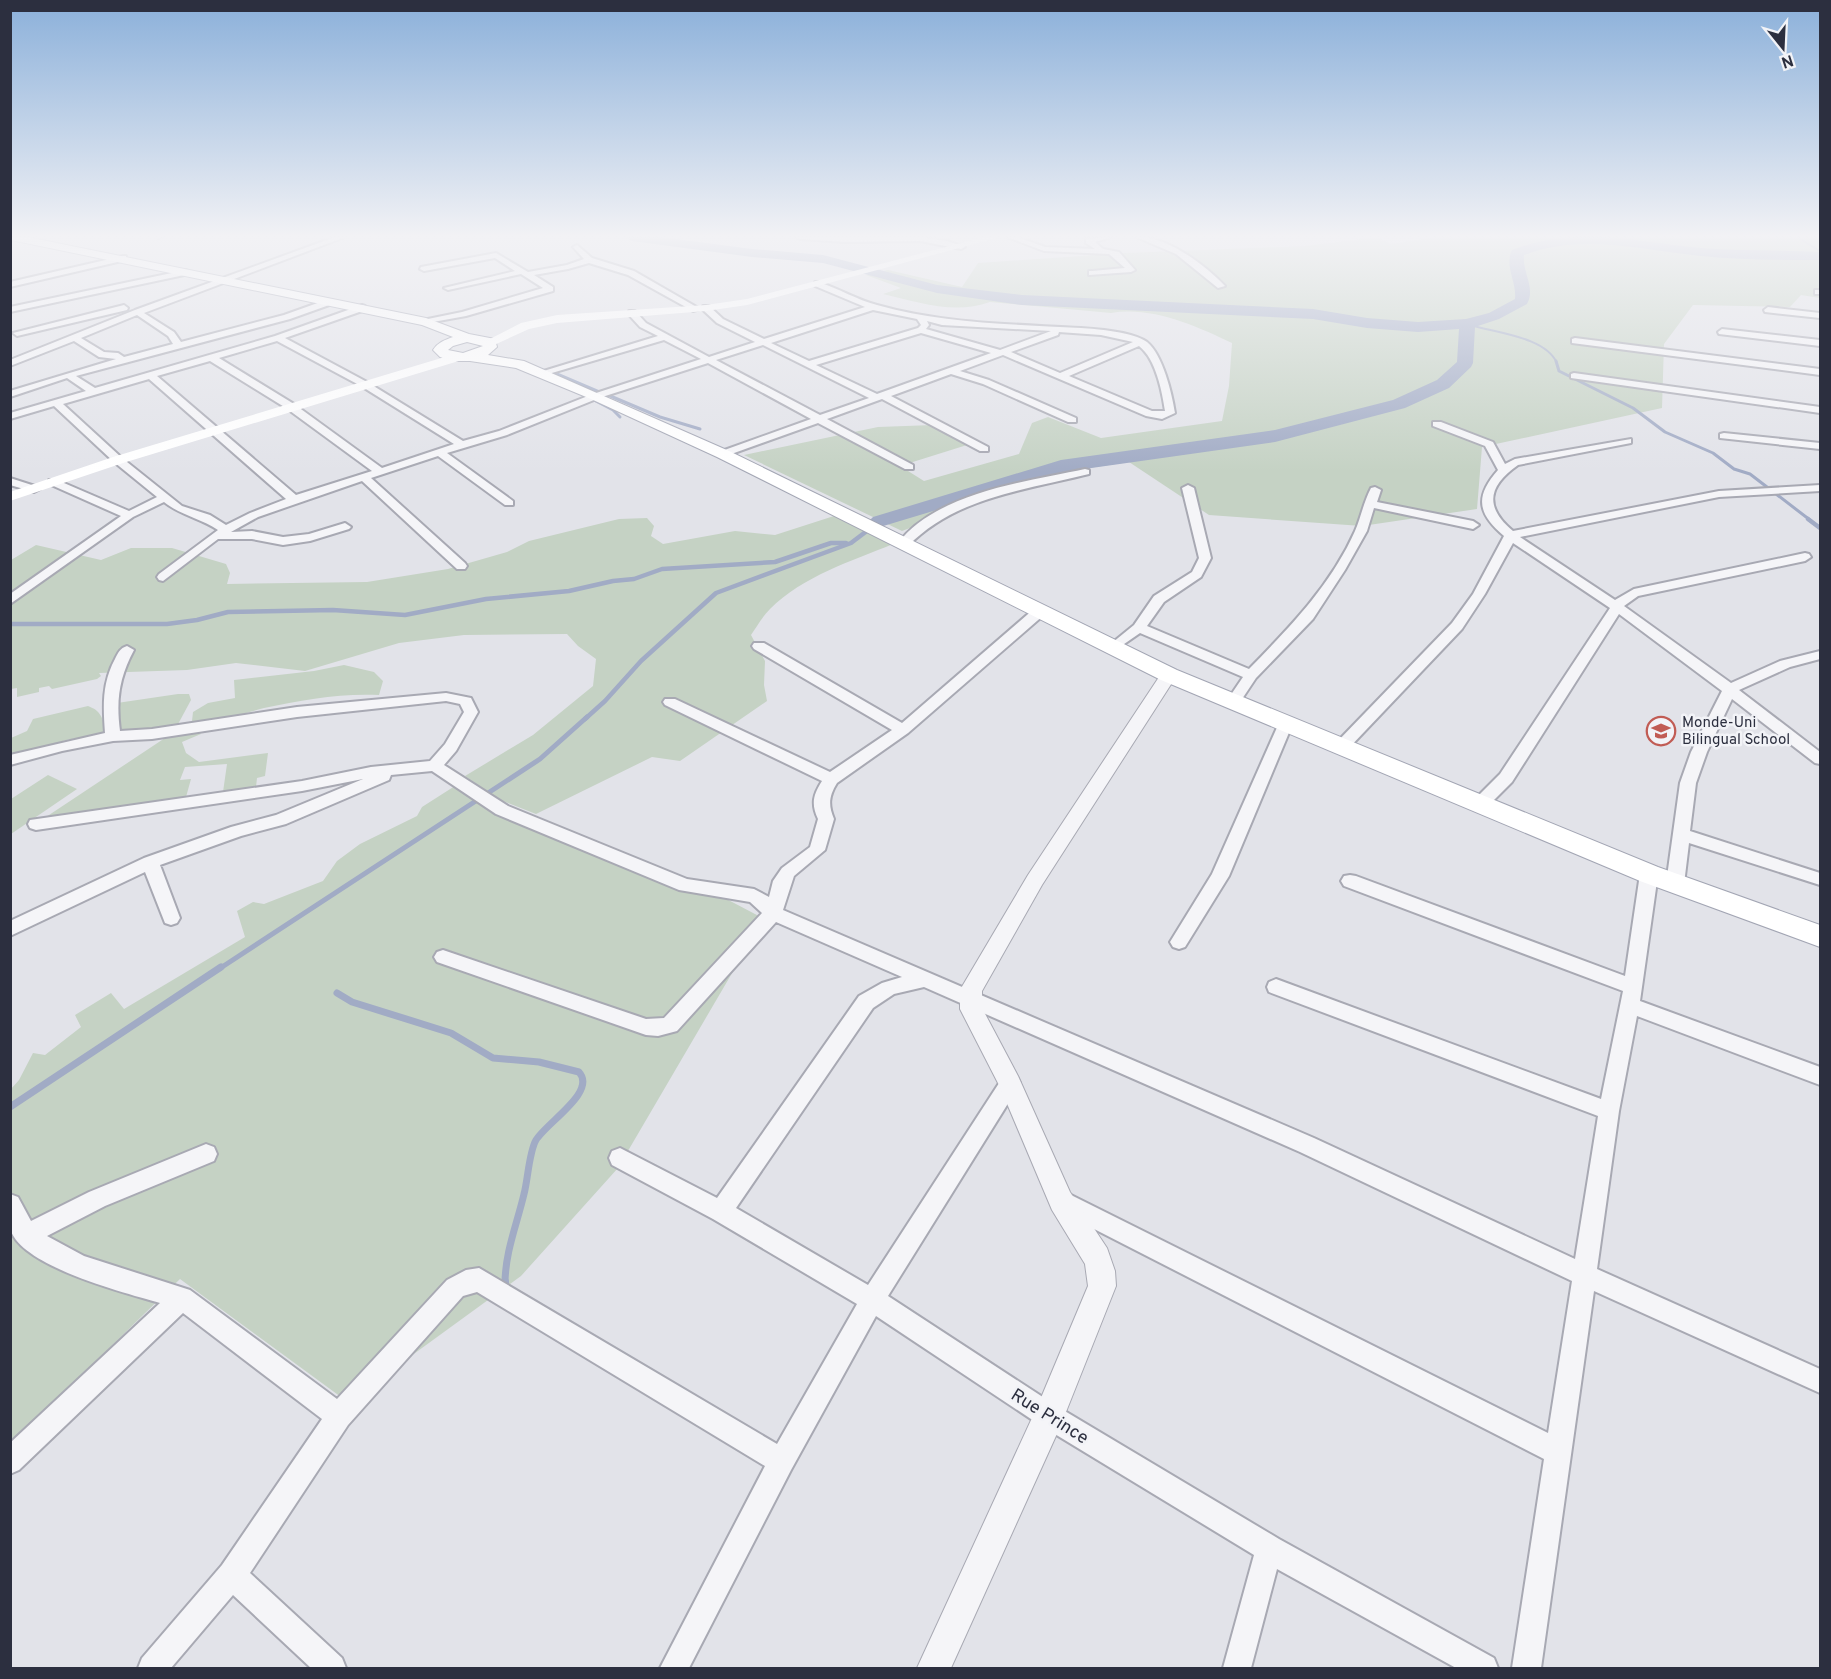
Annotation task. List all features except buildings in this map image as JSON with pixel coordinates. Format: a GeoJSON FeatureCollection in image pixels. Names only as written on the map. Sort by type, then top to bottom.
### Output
{"type":"FeatureCollection","features":[{"type":"Feature","properties":{"kind":"main road"},"geometry":{"type":"LineString","coordinates":[[393,315],[426,323],[481,341],[519,364],[596,396],[723,454],[1169,675],[1649,874],[1821,936]]}},
{"type":"Feature","properties":{"kind":"main road"},"geometry":{"type":"LineString","coordinates":[[410,370],[442,348],[481,341],[557,319],[603,315]]}},
{"type":"Feature","properties":{"kind":"main road"},"geometry":{"type":"LineString","coordinates":[[426,323],[442,348],[442,354],[519,364]]}},
{"type":"Feature","properties":{"kind":"main road"},"geometry":{"type":"LineString","coordinates":[[10,497],[118,460],[290,406],[410,370],[478,354],[481,341]]}},
{"type":"Feature","properties":{"kind":"street"},"geometry":{"type":"LineString","coordinates":[[10,363],[23,340],[109,315]]}},
{"type":"Feature","properties":{"kind":"street"},"geometry":{"type":"LineString","coordinates":[[23,340],[74,337],[129,315]]}},
{"type":"Feature","properties":{"kind":"street"},"geometry":{"type":"LineString","coordinates":[[143,315],[171,334],[178,345]]}},
{"type":"Feature","properties":{"kind":"street"},"geometry":{"type":"LineString","coordinates":[[10,394],[68,375],[292,315]]}},
{"type":"Feature","properties":{"kind":"street"},"geometry":{"type":"LineString","coordinates":[[295,315],[327,322]]}},
{"type":"Feature","properties":{"kind":"street"},"geometry":{"type":"LineString","coordinates":[[10,416],[278,338],[344,315]]}},
{"type":"Feature","properties":{"kind":"street"},"geometry":{"type":"LineString","coordinates":[[426,323],[457,315]]}},
{"type":"Feature","properties":{"kind":"street"},"geometry":{"type":"LineString","coordinates":[[634,315],[643,325],[909,467]]}},
{"type":"Feature","properties":{"kind":"street"},"geometry":{"type":"LineString","coordinates":[[712,315],[984,449]]}},
{"type":"Feature","properties":{"kind":"street"},"geometry":{"type":"LineString","coordinates":[[163,577],[215,536],[254,515],[363,477],[514,429],[596,396],[848,315]]}},
{"type":"Feature","properties":{"kind":"street"},"geometry":{"type":"LineString","coordinates":[[809,364],[921,330],[1002,352],[1150,414],[1168,415],[1170,413],[1168,397],[1153,355],[1140,342],[1112,334],[958,324],[909,315]]}},
{"type":"Feature","properties":{"kind":"street"},"geometry":{"type":"LineString","coordinates":[[921,318],[925,325],[921,330]]}},
{"type":"Feature","properties":{"kind":"street"},"geometry":{"type":"LineString","coordinates":[[723,454],[1062,330]]}},
{"type":"Feature","properties":{"kind":"street"},"geometry":{"type":"LineString","coordinates":[[1722,332],[1821,343]]}},
{"type":"Feature","properties":{"kind":"street"},"geometry":{"type":"LineString","coordinates":[[74,337],[102,356],[117,355],[123,360]]}},
{"type":"Feature","properties":{"kind":"street"},"geometry":{"type":"LineString","coordinates":[[542,373],[665,337]]}},
{"type":"Feature","properties":{"kind":"street"},"geometry":{"type":"LineString","coordinates":[[278,338],[364,384],[462,445]]}},
{"type":"Feature","properties":{"kind":"street"},"geometry":{"type":"LineString","coordinates":[[1575,341],[1821,372]]}},
{"type":"Feature","properties":{"kind":"street"},"geometry":{"type":"LineString","coordinates":[[1061,376],[1140,342]]}},
{"type":"Feature","properties":{"kind":"street"},"geometry":{"type":"LineString","coordinates":[[211,357],[290,406],[381,472]]}},
{"type":"Feature","properties":{"kind":"street"},"geometry":{"type":"LineString","coordinates":[[950,371],[986,382],[1072,420]]}},
{"type":"Feature","properties":{"kind":"street"},"geometry":{"type":"LineString","coordinates":[[68,375],[93,392]]}},
{"type":"Feature","properties":{"kind":"street"},"geometry":{"type":"LineString","coordinates":[[150,375],[292,498],[297,499]]}},
{"type":"Feature","properties":{"kind":"street"},"geometry":{"type":"LineString","coordinates":[[1574,376],[1821,410]]}},
{"type":"Feature","properties":{"kind":"street"},"geometry":{"type":"LineString","coordinates":[[55,402],[118,460],[178,508],[206,518],[226,530]]}},
{"type":"Feature","properties":{"kind":"street"},"geometry":{"type":"LineString","coordinates":[[1437,423],[1489,444],[1503,469]]}},
{"type":"Feature","properties":{"kind":"street"},"geometry":{"type":"LineString","coordinates":[[1724,435],[1821,446]]}},
{"type":"Feature","properties":{"kind":"street"},"geometry":{"type":"LineString","coordinates":[[1627,441],[1515,462],[1503,469],[1491,484],[1488,511],[1492,519],[1511,536],[1618,608],[1730,689],[1821,759]]}},
{"type":"Feature","properties":{"kind":"street"},"geometry":{"type":"LineString","coordinates":[[440,453],[509,503]]}},
{"type":"Feature","properties":{"kind":"street"},"geometry":{"type":"LineString","coordinates":[[904,543],[927,521],[962,505],[1029,484],[1085,472]]}},
{"type":"Feature","properties":{"kind":"street"},"geometry":{"type":"LineString","coordinates":[[363,477],[461,566]]}},
{"type":"Feature","properties":{"kind":"street"},"geometry":{"type":"LineString","coordinates":[[10,481],[34,489]]}},
{"type":"Feature","properties":{"kind":"street"},"geometry":{"type":"LineString","coordinates":[[52,482],[129,515]]}},
{"type":"Feature","properties":{"kind":"street"},"geometry":{"type":"LineString","coordinates":[[1114,647],[1138,628],[1159,599],[1197,574],[1202,566],[1203,547],[1188,488]]}},
{"type":"Feature","properties":{"kind":"street"},"geometry":{"type":"LineString","coordinates":[[1341,747],[1457,626],[1479,594],[1511,536],[1719,494],[1821,488]]}},
{"type":"Feature","properties":{"kind":"street"},"geometry":{"type":"LineString","coordinates":[[1233,702],[1251,675],[1308,616],[1339,570],[1361,531],[1375,490]]}},
{"type":"Feature","properties":{"kind":"street"},"geometry":{"type":"LineString","coordinates":[[10,600],[129,515],[165,496]]}},
{"type":"Feature","properties":{"kind":"street"},"geometry":{"type":"LineString","coordinates":[[1370,504],[1473,525]]}},
{"type":"Feature","properties":{"kind":"street"},"geometry":{"type":"LineString","coordinates":[[215,536],[252,535],[283,541],[310,537],[345,527]]}},
{"type":"Feature","properties":{"kind":"street"},"geometry":{"type":"LineString","coordinates":[[1479,805],[1506,778],[1621,601],[1634,593],[1805,557]]}},
{"type":"Feature","properties":{"kind":"street"},"geometry":{"type":"LineString","coordinates":[[443,957],[646,1027],[658,1028],[670,1025],[772,913],[782,881],[788,872],[814,854],[819,845],[826,819],[821,808],[822,794],[831,779],[903,730],[1040,611]]}},
{"type":"Feature","properties":{"kind":"street"},"geometry":{"type":"LineString","coordinates":[[1138,628],[1251,675]]}},
{"type":"Feature","properties":{"kind":"street"},"geometry":{"type":"LineString","coordinates":[[759,646],[903,730]]}},
{"type":"Feature","properties":{"kind":"street"},"geometry":{"type":"LineString","coordinates":[[113,736],[109,696],[114,673],[127,650]]}},
{"type":"Feature","properties":{"kind":"street"},"geometry":{"type":"LineString","coordinates":[[1675,884],[1688,783],[1699,752],[1730,689],[1776,667],[1821,655]]}},
{"type":"Feature","properties":{"kind":"street"},"geometry":{"type":"LineString","coordinates":[[934,1668],[1049,1416],[1101,1286],[1101,1271],[1097,1258],[1061,1201],[1010,1083],[971,1009],[969,998],[971,990],[1035,880],[1169,675]]}},
{"type":"Feature","properties":{"kind":"street"},"geometry":{"type":"LineString","coordinates":[[10,760],[62,746],[113,736],[152,734],[297,712],[446,697],[466,700],[471,712],[464,728],[435,766]]}},
{"type":"Feature","properties":{"kind":"street"},"geometry":{"type":"LineString","coordinates":[[670,702],[831,779]]}},
{"type":"Feature","properties":{"kind":"street"},"geometry":{"type":"LineString","coordinates":[[1179,942],[1220,876],[1286,723]]}},
{"type":"Feature","properties":{"kind":"street"},"geometry":{"type":"LineString","coordinates":[[36,824],[435,766],[502,810],[685,885],[754,896],[772,913],[921,980],[969,998],[1307,1145],[1584,1275],[1821,1381]]}},
{"type":"Feature","properties":{"kind":"street"},"geometry":{"type":"LineString","coordinates":[[10,929],[150,862],[237,831],[280,820],[399,770]]}},
{"type":"Feature","properties":{"kind":"street"},"geometry":{"type":"LineString","coordinates":[[1681,834],[1821,879]]}},
{"type":"Feature","properties":{"kind":"street"},"geometry":{"type":"LineString","coordinates":[[150,862],[171,918]]}},
{"type":"Feature","properties":{"kind":"street"},"geometry":{"type":"LineString","coordinates":[[1526,1668],[1609,1111],[1649,874]]}},
{"type":"Feature","properties":{"kind":"street"},"geometry":{"type":"LineString","coordinates":[[1350,882],[1821,1076]]}},
{"type":"Feature","properties":{"kind":"street"},"geometry":{"type":"LineString","coordinates":[[721,1211],[866,1002],[889,988],[921,980]]}},
{"type":"Feature","properties":{"kind":"street"},"geometry":{"type":"LineString","coordinates":[[1276,987],[1609,1111]]}},
{"type":"Feature","properties":{"kind":"street"},"geometry":{"type":"LineString","coordinates":[[674,1668],[782,1461],[872,1300],[1010,1083]]}},
{"type":"Feature","properties":{"kind":"street"},"geometry":{"type":"LineString","coordinates":[[27,1235],[97,1199],[206,1154]]}},
{"type":"Feature","properties":{"kind":"street","name":"Rue Prince"},"geometry":{"type":"LineString","coordinates":[[620,1158],[721,1211],[872,1300],[1049,1416],[1269,1550],[1484,1668]]}},
{"type":"Feature","properties":{"kind":"street"},"geometry":{"type":"LineString","coordinates":[[1061,1201],[1558,1452]]}},
{"type":"Feature","properties":{"kind":"street"},"geometry":{"type":"LineString","coordinates":[[10,1204],[27,1235],[45,1249],[74,1263],[182,1298],[209,1316],[339,1416]]}},
{"type":"Feature","properties":{"kind":"street"},"geometry":{"type":"LineString","coordinates":[[152,1668],[232,1575],[339,1416],[455,1288],[466,1282],[479,1280],[782,1461]]}},
{"type":"Feature","properties":{"kind":"street"},"geometry":{"type":"LineString","coordinates":[[10,1461],[182,1298]]}},
{"type":"Feature","properties":{"kind":"street"},"geometry":{"type":"LineString","coordinates":[[1237,1668],[1269,1550]]}},
{"type":"Feature","properties":{"kind":"street"},"geometry":{"type":"LineString","coordinates":[[232,1575],[332,1668]]}},
{"type":"Feature","properties":{"kind":"green space"},"geometry":{"type":"Polygon","coordinates":[[[1159,315],[1685,315],[1664,344],[1662,408],[1482,447],[1477,509],[1362,526],[1209,515],[1129,462],[1055,473],[902,531],[744,455],[878,427],[933,425],[967,445],[900,466],[924,481],[1019,454],[1032,423],[1048,417],[1101,438],[1222,421],[1229,386],[1232,343],[1159,315]]]}},
{"type":"Feature","properties":{"kind":"green space"},"geometry":{"type":"Polygon","coordinates":[[[834,516],[893,544],[813,578],[783,597],[765,615],[751,635],[765,661],[764,685],[767,701],[680,761],[652,757],[536,814],[498,799],[465,776],[533,735],[593,686],[596,659],[578,646],[567,634],[464,635],[399,643],[305,671],[236,663],[187,670],[99,673],[101,676],[97,679],[52,689],[49,686],[39,688],[39,692],[17,697],[17,688],[11,689],[11,560],[36,545],[101,560],[131,548],[172,548],[226,564],[230,573],[227,584],[367,582],[448,569],[507,552],[529,541],[619,519],[647,518],[654,526],[651,536],[663,544],[735,531],[775,535],[834,516]]]}},
{"type":"Feature","properties":{"kind":"green space"},"geometry":{"type":"Polygon","coordinates":[[[344,665],[374,672],[383,681],[379,695],[350,695],[293,702],[209,722],[192,721],[193,712],[208,703],[235,698],[234,680],[314,671],[344,665]]]}},
{"type":"Feature","properties":{"kind":"green space"},"geometry":{"type":"Polygon","coordinates":[[[189,694],[191,700],[177,726],[123,732],[117,720],[117,703],[189,694]]]}},
{"type":"Feature","properties":{"kind":"green space"},"geometry":{"type":"Polygon","coordinates":[[[88,706],[102,717],[106,728],[101,734],[66,740],[11,757],[11,738],[27,731],[33,719],[88,706]]]}},
{"type":"Feature","properties":{"kind":"green space"},"geometry":{"type":"Polygon","coordinates":[[[197,731],[201,734],[182,742],[186,753],[199,762],[268,753],[265,776],[257,778],[256,787],[223,792],[227,764],[185,767],[180,780],[191,779],[186,797],[43,819],[171,734],[197,731]]]}},
{"type":"Feature","properties":{"kind":"green space"},"geometry":{"type":"Polygon","coordinates":[[[48,775],[77,789],[11,834],[11,799],[48,775]]]}},
{"type":"Feature","properties":{"kind":"green space"},"geometry":{"type":"Polygon","coordinates":[[[458,784],[502,810],[715,893],[772,923],[745,951],[618,1168],[521,1276],[411,1356],[360,1402],[341,1397],[180,1279],[11,1444],[11,1089],[19,1080],[33,1053],[45,1055],[81,1027],[75,1015],[111,993],[124,1009],[245,937],[237,911],[253,902],[264,904],[323,881],[337,861],[360,844],[417,816],[422,807],[458,784]]]}},
{"type":"Feature","properties":{"kind":"waterway"},"geometry":{"type":"LineString","coordinates":[[1321,315],[1367,323],[1418,327],[1467,324]]}},
{"type":"Feature","properties":{"kind":"waterway"},"geometry":{"type":"LineString","coordinates":[[1467,324],[1495,315]]}},
{"type":"Feature","properties":{"kind":"waterway"},"geometry":{"type":"LineString","coordinates":[[1467,324],[1530,341],[1551,354],[1556,362]]}},
{"type":"Feature","properties":{"kind":"waterway"},"geometry":{"type":"LineString","coordinates":[[880,521],[1061,466],[1275,436],[1399,404],[1443,384],[1465,363],[1467,324]]}},
{"type":"Feature","properties":{"kind":"waterway"},"geometry":{"type":"LineString","coordinates":[[1556,362],[1559,371],[1633,408],[1665,432],[1713,453],[1734,469],[1750,474],[1810,520]]}},
{"type":"Feature","properties":{"kind":"waterway"},"geometry":{"type":"LineString","coordinates":[[557,374],[604,394]]}},
{"type":"Feature","properties":{"kind":"waterway"},"geometry":{"type":"LineString","coordinates":[[608,395],[660,417],[700,429]]}},
{"type":"Feature","properties":{"kind":"waterway"},"geometry":{"type":"LineString","coordinates":[[594,400],[613,410],[620,417]]}},
{"type":"Feature","properties":{"kind":"waterway"},"geometry":{"type":"LineString","coordinates":[[1808,519],[1820,528]]}},
{"type":"Feature","properties":{"kind":"waterway"},"geometry":{"type":"LineString","coordinates":[[585,719],[605,701],[641,661],[716,593],[851,543],[880,521]]}},
{"type":"Feature","properties":{"kind":"waterway"},"geometry":{"type":"LineString","coordinates":[[10,624],[167,624],[197,620],[228,612],[333,610],[405,615],[486,599],[569,591],[613,581],[634,579],[662,569],[775,562],[831,543],[846,543]]}},
{"type":"Feature","properties":{"kind":"waterway"},"geometry":{"type":"LineString","coordinates":[[219,969],[540,759],[587,717]]}},
{"type":"Feature","properties":{"kind":"waterway"},"geometry":{"type":"LineString","coordinates":[[10,1107],[221,967]]}},
{"type":"Feature","properties":{"kind":"waterway"},"geometry":{"type":"LineString","coordinates":[[337,993],[352,1002],[451,1033],[493,1058],[539,1062],[579,1072],[583,1080],[576,1098],[542,1133],[534,1145],[509,1249],[505,1284]]}},
{"type":"Feature","properties":{"kind":"waterway"},"geometry":{"type":"LineString","coordinates":[[505,1284],[505,1289]]}},
{"type":"Feature","properties":{"kind":"place","name":"Monde-Uni Bilingual School"},"geometry":{"type":"Point","coordinates":[1661,731]}}]}
